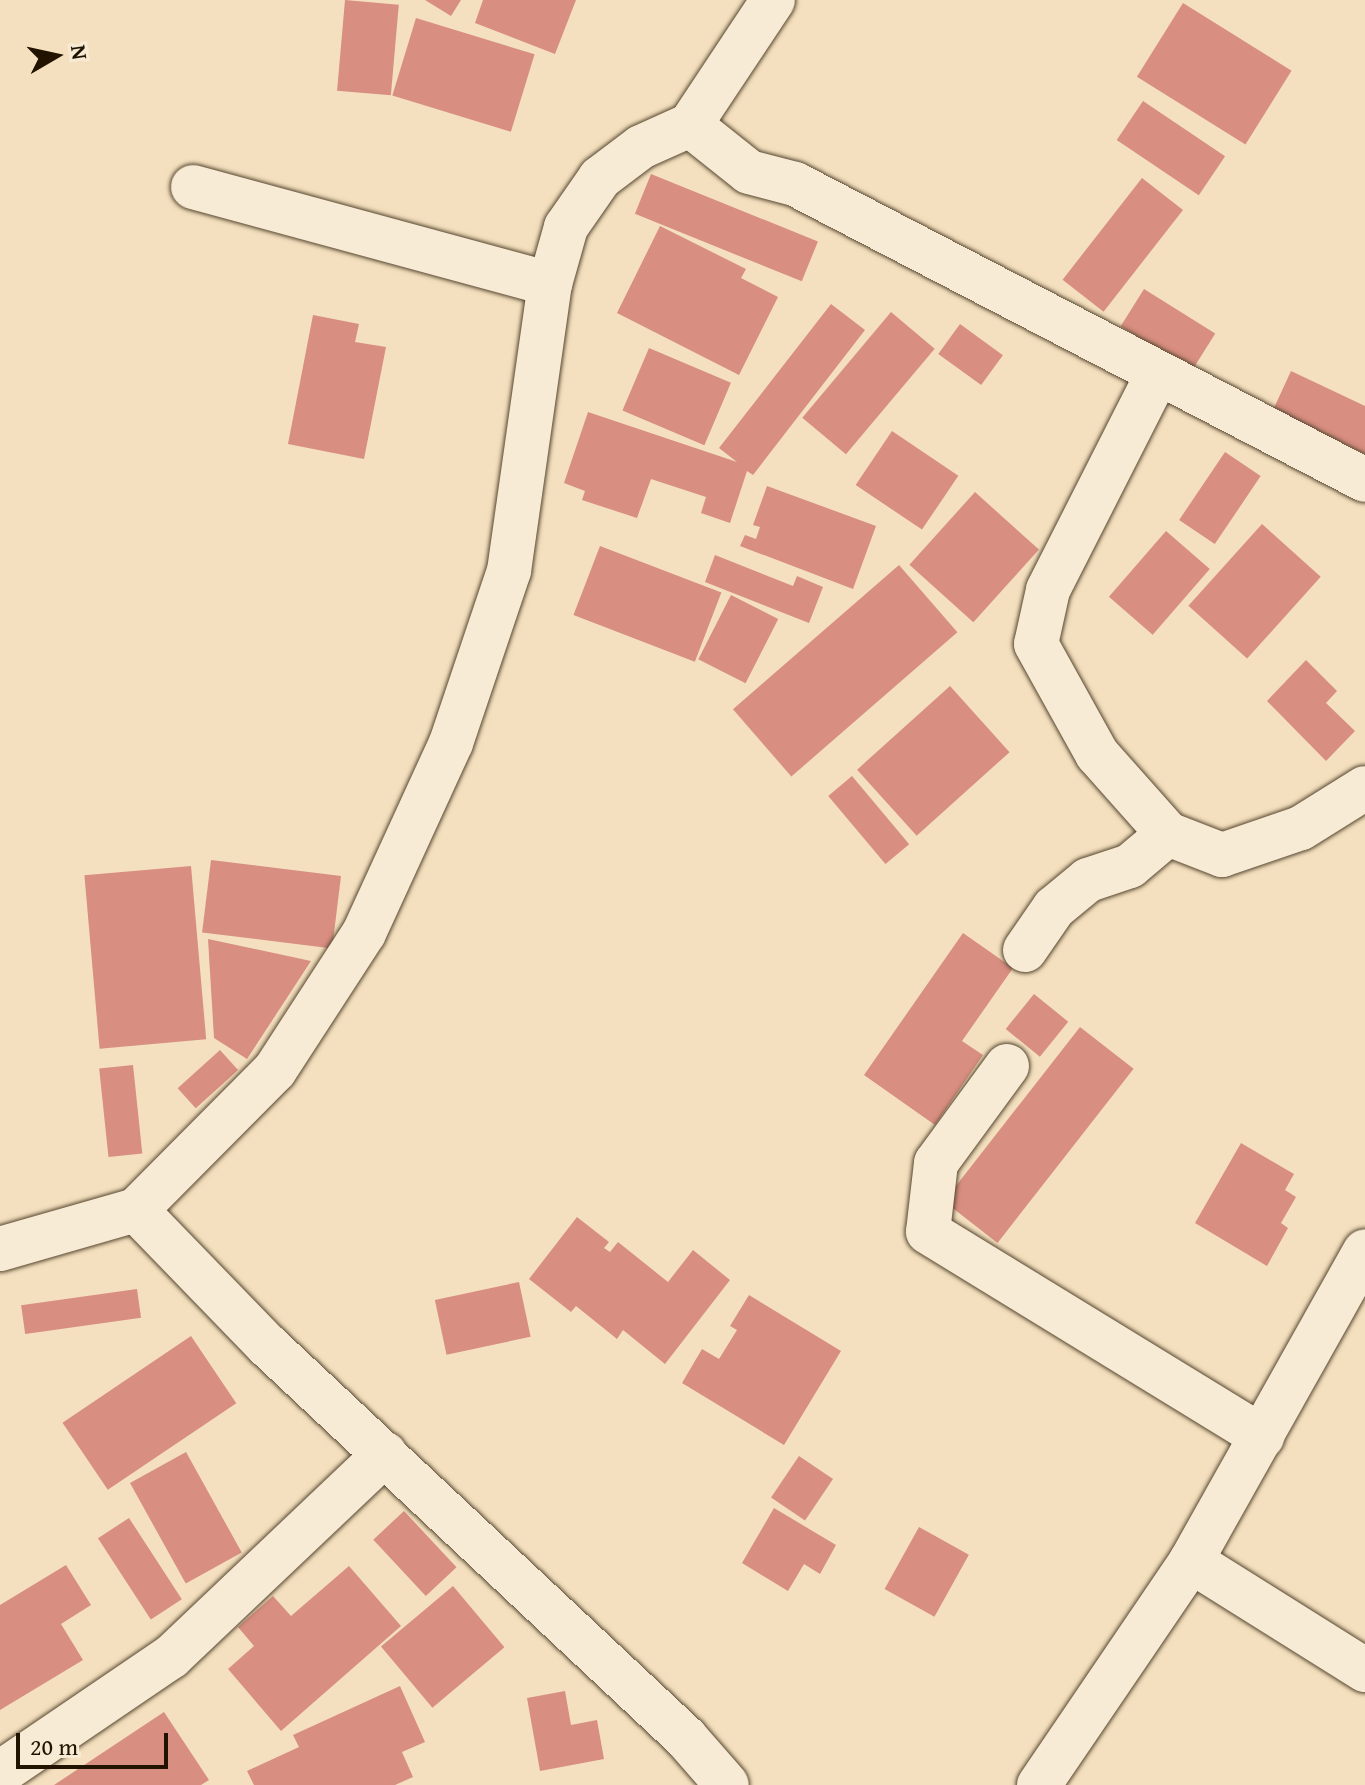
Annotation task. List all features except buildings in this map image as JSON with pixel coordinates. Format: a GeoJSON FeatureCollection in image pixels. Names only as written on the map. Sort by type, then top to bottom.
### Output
{"type":"FeatureCollection","features":[{"type":"Feature","properties":{"kind":"street"},"geometry":{"type":"LineString","coordinates":[[0,1249],[136,1210],[275,1070],[364,933],[409,841],[451,743],[509,571],[550,284],[566,227],[600,178],[641,147],[690,125],[773,0]]}},
{"type":"Feature","properties":{"kind":"street"},"geometry":{"type":"LineString","coordinates":[[690,125],[749,172],[795,184],[1365,480]]}},
{"type":"Feature","properties":{"kind":"street"},"geometry":{"type":"LineString","coordinates":[[193,187],[550,284]]}},
{"type":"Feature","properties":{"kind":"street"},"geometry":{"type":"LineString","coordinates":[[1158,373],[1048,590],[1036,644],[1097,754],[1168,834],[1222,855],[1301,828],[1365,788]]}},
{"type":"Feature","properties":{"kind":"street"},"geometry":{"type":"LineString","coordinates":[[1025,950],[1054,908],[1088,880],[1130,866],[1168,834]]}},
{"type":"Feature","properties":{"kind":"street"},"geometry":{"type":"LineString","coordinates":[[1007,1066],[936,1163],[928,1232],[1262,1437]]}},
{"type":"Feature","properties":{"kind":"street"},"geometry":{"type":"LineString","coordinates":[[136,1210],[268,1346],[686,1738],[727,1785]]}},
{"type":"Feature","properties":{"kind":"street"},"geometry":{"type":"LineString","coordinates":[[1039,1785],[1191,1561],[1365,1251]]}},
{"type":"Feature","properties":{"kind":"street"},"geometry":{"type":"LineString","coordinates":[[5,1785],[0,1774],[171,1657],[385,1454]]}},
{"type":"Feature","properties":{"kind":"street"},"geometry":{"type":"LineString","coordinates":[[1191,1561],[1365,1670]]}}]}
